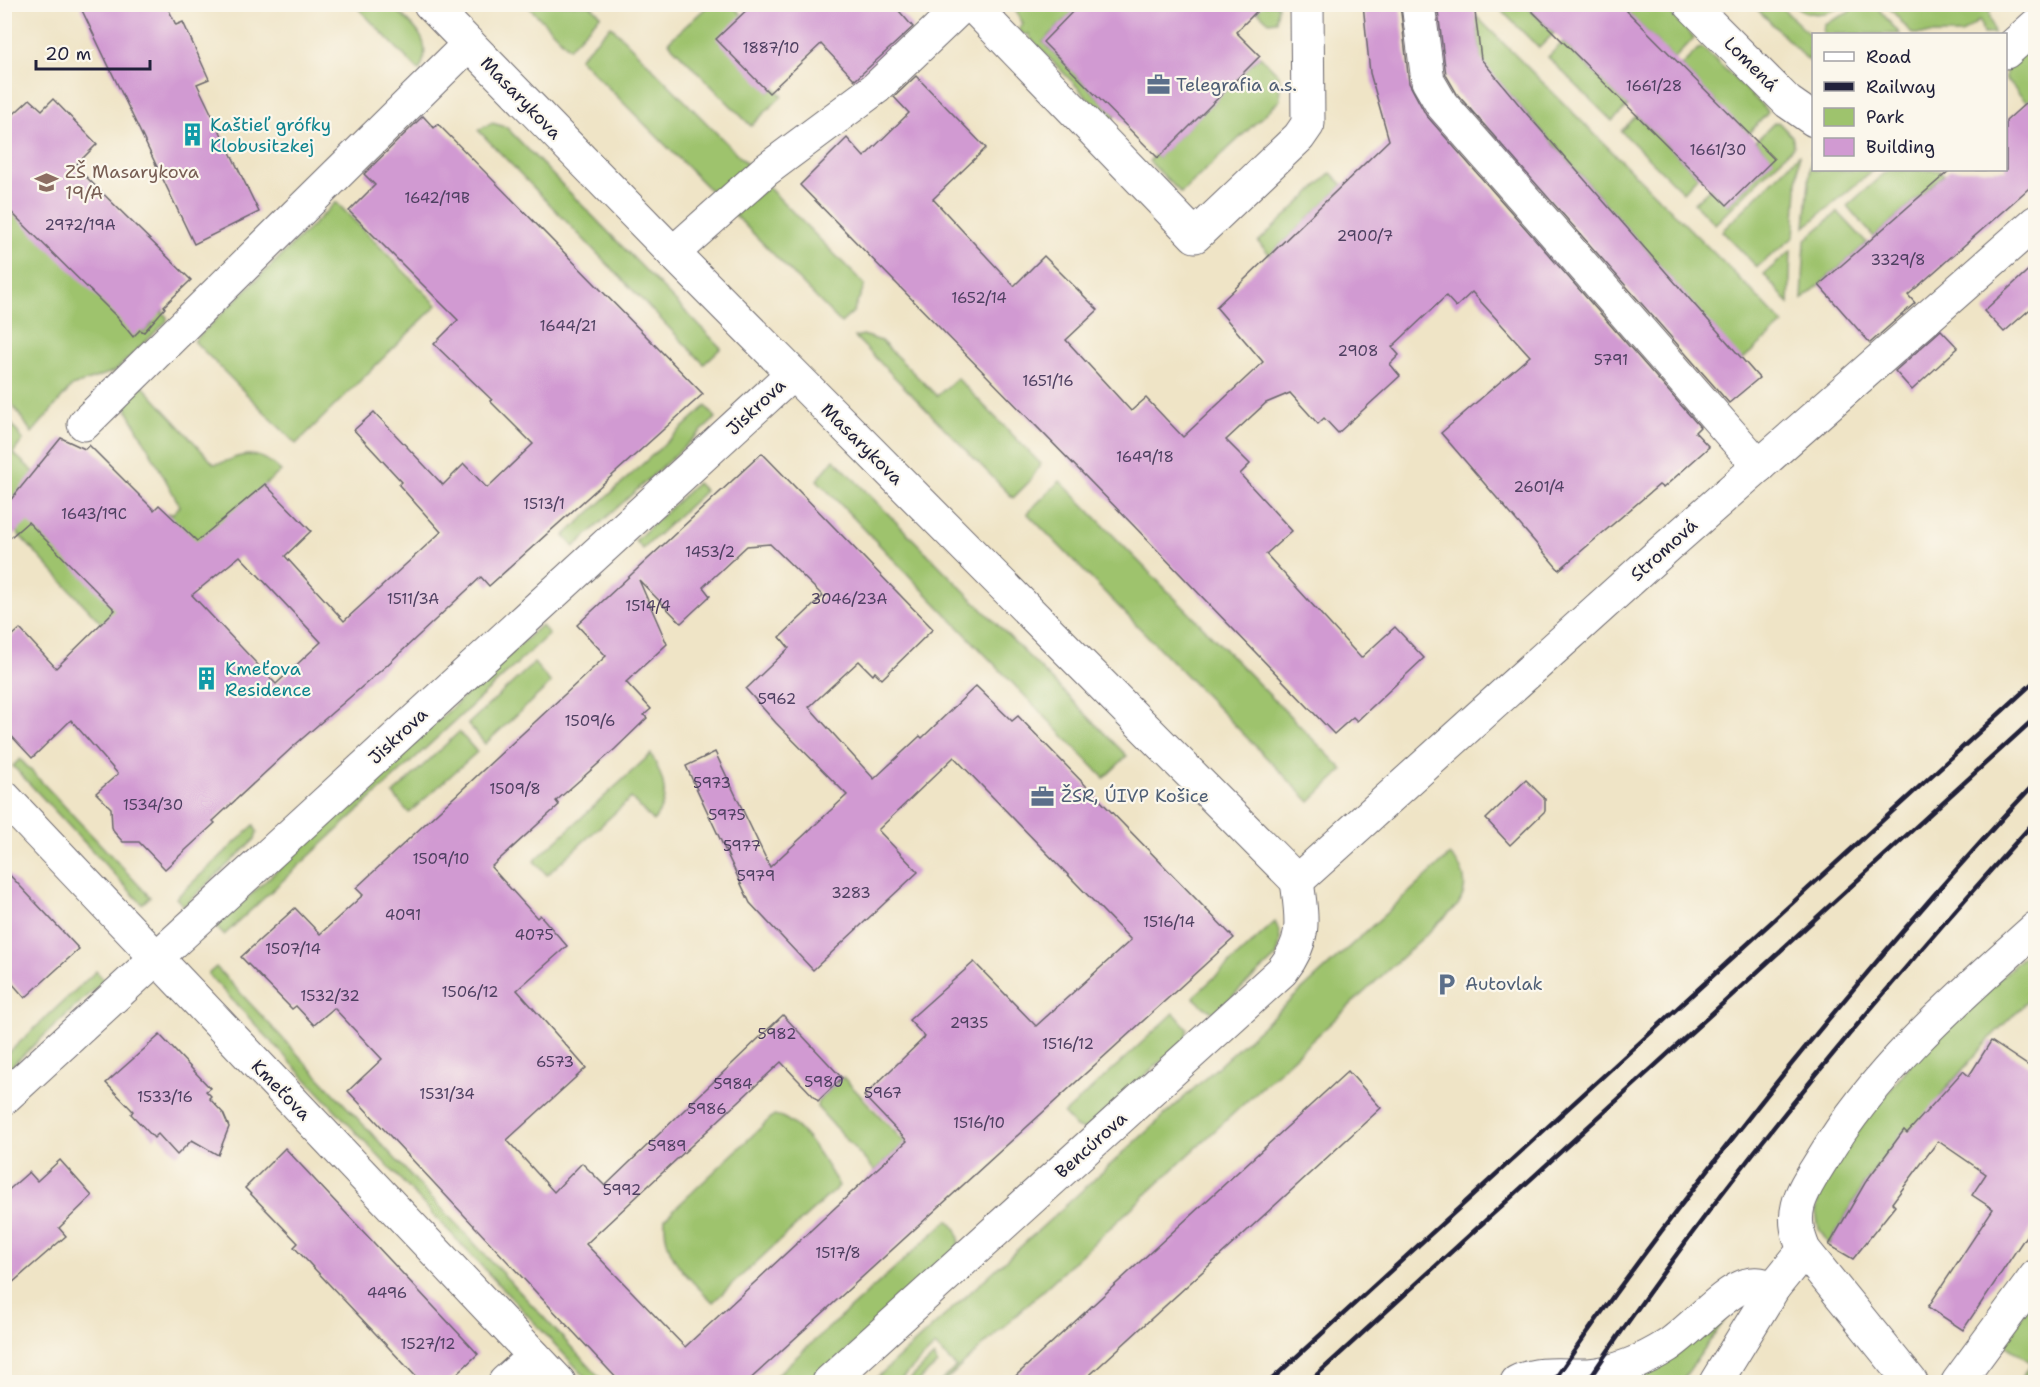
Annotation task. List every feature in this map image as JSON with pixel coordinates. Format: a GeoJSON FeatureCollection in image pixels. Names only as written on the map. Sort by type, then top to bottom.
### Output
{"type":"FeatureCollection","features":[{"type":"Feature","properties":{"kind":"street","name":"Masarykova"},"geometry":{"type":"LineString","coordinates":[[430,4],[792,374],[1296,881]]}},
{"type":"Feature","properties":{"kind":"street"},"geometry":{"type":"LineString","coordinates":[[673,253],[766,170],[876,88],[964,4]]}},
{"type":"Feature","properties":{"kind":"street"},"geometry":{"type":"LineString","coordinates":[[971,4],[1195,236],[1299,137],[1308,124],[1307,4]]}},
{"type":"Feature","properties":{"kind":"street"},"geometry":{"type":"LineString","coordinates":[[1418,4],[1428,81],[1442,105],[1759,466]]}},
{"type":"Feature","properties":{"kind":"street","name":"Lomená"},"geometry":{"type":"LineString","coordinates":[[1690,4],[1788,102],[1812,119]]}},
{"type":"Feature","properties":{"kind":"street"},"geometry":{"type":"LineString","coordinates":[[2007,51],[2036,25]]}},
{"type":"Feature","properties":{"kind":"street"},"geometry":{"type":"LineString","coordinates":[[84,423],[469,44]]}},
{"type":"Feature","properties":{"kind":"street","name":"Stromová"},"geometry":{"type":"LineString","coordinates":[[1296,881],[1759,466],[2036,222]]}},
{"type":"Feature","properties":{"kind":"street","name":"Jiskrova"},"geometry":{"type":"LineString","coordinates":[[4,1098],[792,374]]}},
{"type":"Feature","properties":{"kind":"street","name":"Kmeťova"},"geometry":{"type":"LineString","coordinates":[[4,797],[559,1383]]}},
{"type":"Feature","properties":{"kind":"street","name":"Bencúrova"},"geometry":{"type":"LineString","coordinates":[[829,1383],[1282,972],[1293,957],[1300,939],[1301,913],[1296,881]]}},
{"type":"Feature","properties":{"kind":"street"},"geometry":{"type":"LineString","coordinates":[[1911,1383],[1804,1250],[1796,1228],[1797,1207],[1805,1188],[1832,1143],[1858,1106],[1925,1030],[2036,928]]}},
{"type":"Feature","properties":{"kind":"street"},"geometry":{"type":"LineString","coordinates":[[1716,1383],[1774,1287],[1804,1250]]}},
{"type":"Feature","properties":{"kind":"street"},"geometry":{"type":"LineString","coordinates":[[1958,1383],[2036,1276]]}},
{"type":"Feature","properties":{"kind":"street"},"geometry":{"type":"LineString","coordinates":[[1517,1383],[1535,1376],[1592,1375],[1621,1368],[1667,1346],[1730,1294],[1746,1285],[1760,1284],[1774,1287]]}},
{"type":"Feature","properties":{"kind":"street"},"geometry":{"type":"LineString","coordinates":[[505,1383],[534,1356]]}},
{"type":"Feature","properties":{"kind":"green space"},"geometry":{"type":"Polygon","coordinates":[[[1856,4],[1875,5],[1899,33],[1823,33],[1824,24],[1848,13],[1856,4]]]}},
{"type":"Feature","properties":{"kind":"green space"},"geometry":{"type":"Polygon","coordinates":[[[355,5],[391,5],[414,27],[425,50],[419,71],[355,5]]]}},
{"type":"Feature","properties":{"kind":"green space"},"geometry":{"type":"Polygon","coordinates":[[[527,5],[590,5],[601,15],[569,48],[527,5]]]}},
{"type":"Feature","properties":{"kind":"green space"},"geometry":{"type":"Polygon","coordinates":[[[709,5],[732,5],[742,15],[769,92],[775,88],[782,96],[751,126],[668,42],[709,5]]]}},
{"type":"Feature","properties":{"kind":"green space"},"geometry":{"type":"Polygon","coordinates":[[[1013,5],[1080,5],[1043,42],[1116,115],[1110,121],[1030,38],[1029,34],[1021,33],[1019,29],[1023,24],[1013,5]]]}},
{"type":"Feature","properties":{"kind":"green space"},"geometry":{"type":"Polygon","coordinates":[[[1257,5],[1278,5],[1276,21],[1269,22],[1257,11],[1260,8],[1257,5]]]}},
{"type":"Feature","properties":{"kind":"green space"},"geometry":{"type":"Polygon","coordinates":[[[1465,5],[1783,324],[1742,360],[1481,61],[1477,27],[1465,5]]]}},
{"type":"Feature","properties":{"kind":"green space"},"geometry":{"type":"Polygon","coordinates":[[[1510,5],[1525,5],[1554,33],[1539,48],[1502,11],[1510,5]]]}},
{"type":"Feature","properties":{"kind":"green space"},"geometry":{"type":"Polygon","coordinates":[[[1620,5],[1662,5],[1694,38],[1674,59],[1620,5]]]}},
{"type":"Feature","properties":{"kind":"green space"},"geometry":{"type":"Polygon","coordinates":[[[1753,5],[1779,5],[1810,35],[1810,62],[1753,5]]]}},
{"type":"Feature","properties":{"kind":"green space"},"geometry":{"type":"Polygon","coordinates":[[[1794,5],[1844,5],[1819,14],[1806,12],[1794,5]]]}},
{"type":"Feature","properties":{"kind":"green space"},"geometry":{"type":"Polygon","coordinates":[[[1887,5],[1997,5],[1989,12],[1994,33],[1983,33],[1980,20],[1962,33],[1911,33],[1887,5]]]}},
{"type":"Feature","properties":{"kind":"green space"},"geometry":{"type":"Polygon","coordinates":[[[611,26],[747,164],[719,199],[579,58],[611,26]]]}},
{"type":"Feature","properties":{"kind":"green space"},"geometry":{"type":"Polygon","coordinates":[[[2035,40],[2035,95],[2027,103],[2007,80],[2007,66],[2035,40]]]}},
{"type":"Feature","properties":{"kind":"green space"},"geometry":{"type":"Polygon","coordinates":[[[1563,42],[1628,106],[1612,121],[1548,57],[1563,42]]]}},
{"type":"Feature","properties":{"kind":"green space"},"geometry":{"type":"Polygon","coordinates":[[[1703,48],[1768,112],[1748,134],[1681,66],[1698,49],[1703,48]]]}},
{"type":"Feature","properties":{"kind":"green space"},"geometry":{"type":"Polygon","coordinates":[[[1260,56],[1279,75],[1280,100],[1181,193],[1149,161],[1155,155],[1158,157],[1260,56]]]}},
{"type":"Feature","properties":{"kind":"green space"},"geometry":{"type":"Polygon","coordinates":[[[1637,115],[1698,176],[1683,192],[1621,131],[1637,115]]]}},
{"type":"Feature","properties":{"kind":"green space"},"geometry":{"type":"Polygon","coordinates":[[[1778,122],[1792,136],[1794,146],[1715,224],[1694,203],[1710,188],[1728,205],[1773,159],[1756,141],[1774,123],[1778,122]]]}},
{"type":"Feature","properties":{"kind":"green space"},"geometry":{"type":"Polygon","coordinates":[[[492,123],[506,127],[721,348],[704,364],[478,130],[492,123]]]}},
{"type":"Feature","properties":{"kind":"green space"},"geometry":{"type":"Polygon","coordinates":[[[1812,148],[1812,171],[1872,171],[1805,227],[1812,148]]]}},
{"type":"Feature","properties":{"kind":"green space"},"geometry":{"type":"Polygon","coordinates":[[[1799,155],[1794,237],[1757,267],[1722,231],[1799,155]]]}},
{"type":"Feature","properties":{"kind":"green space"},"geometry":{"type":"Polygon","coordinates":[[[1887,171],[1940,171],[1944,175],[1874,237],[1847,206],[1887,171]]]}},
{"type":"Feature","properties":{"kind":"green space"},"geometry":{"type":"Polygon","coordinates":[[[1331,173],[1343,185],[1270,255],[1258,242],[1331,173]]]}},
{"type":"Feature","properties":{"kind":"green space"},"geometry":{"type":"Polygon","coordinates":[[[768,187],[865,285],[853,312],[841,323],[734,214],[768,187]]]}},
{"type":"Feature","properties":{"kind":"green space"},"geometry":{"type":"Polygon","coordinates":[[[336,202],[437,305],[296,444],[194,341],[336,202]]]}},
{"type":"Feature","properties":{"kind":"green space"},"geometry":{"type":"Polygon","coordinates":[[[4,205],[144,332],[153,323],[151,319],[162,308],[164,310],[162,312],[167,317],[167,321],[115,371],[72,386],[32,433],[5,394],[4,205]]]}},
{"type":"Feature","properties":{"kind":"green space"},"geometry":{"type":"Polygon","coordinates":[[[1838,212],[1867,243],[1802,300],[1805,240],[1838,212]]]}},
{"type":"Feature","properties":{"kind":"green space"},"geometry":{"type":"Polygon","coordinates":[[[1791,251],[1789,304],[1764,274],[1791,251]]]}},
{"type":"Feature","properties":{"kind":"green space"},"geometry":{"type":"Polygon","coordinates":[[[863,335],[881,341],[937,396],[957,378],[1041,464],[1029,482],[1013,498],[855,337],[863,335]]]}},
{"type":"Feature","properties":{"kind":"green space"},"geometry":{"type":"Polygon","coordinates":[[[142,385],[214,464],[253,455],[268,460],[281,471],[102,624],[5,520],[4,413],[23,440],[13,453],[34,472],[162,519],[168,513],[172,514],[180,506],[127,410],[128,399],[142,385]]]}},
{"type":"Feature","properties":{"kind":"green space"},"geometry":{"type":"Polygon","coordinates":[[[706,406],[716,418],[574,547],[564,536],[706,406]]]}},
{"type":"Feature","properties":{"kind":"green space"},"geometry":{"type":"Polygon","coordinates":[[[834,459],[1127,756],[1104,778],[817,480],[834,459]]]}},
{"type":"Feature","properties":{"kind":"green space"},"geometry":{"type":"Polygon","coordinates":[[[1060,481],[1343,770],[1310,802],[1027,513],[1060,481]]]}},
{"type":"Feature","properties":{"kind":"green space"},"geometry":{"type":"Polygon","coordinates":[[[697,483],[705,491],[643,549],[635,541],[697,483]]]}},
{"type":"Feature","properties":{"kind":"green space"},"geometry":{"type":"Polygon","coordinates":[[[541,625],[549,634],[224,935],[216,927],[541,625]]]}},
{"type":"Feature","properties":{"kind":"green space"},"geometry":{"type":"Polygon","coordinates":[[[534,663],[551,683],[485,744],[468,724],[534,663]]]}},
{"type":"Feature","properties":{"kind":"green space"},"geometry":{"type":"Polygon","coordinates":[[[459,732],[477,752],[409,813],[393,794],[459,732]]]}},
{"type":"Feature","properties":{"kind":"green space"},"geometry":{"type":"Polygon","coordinates":[[[651,754],[664,788],[663,804],[653,821],[631,798],[547,875],[534,861],[651,754]]]}},
{"type":"Feature","properties":{"kind":"green space"},"geometry":{"type":"Polygon","coordinates":[[[20,759],[150,897],[142,904],[13,766],[20,759]]]}},
{"type":"Feature","properties":{"kind":"green space"},"geometry":{"type":"Polygon","coordinates":[[[254,825],[257,832],[255,839],[184,906],[176,898],[254,825]]]}},
{"type":"Feature","properties":{"kind":"green space"},"geometry":{"type":"Polygon","coordinates":[[[1450,855],[1460,867],[1465,885],[1458,905],[944,1382],[940,1382],[956,1367],[935,1346],[898,1382],[872,1382],[1450,855]]]}},
{"type":"Feature","properties":{"kind":"green space"},"geometry":{"type":"Polygon","coordinates":[[[1275,922],[1280,939],[1276,957],[1214,1013],[1193,997],[1275,922]]]}},
{"type":"Feature","properties":{"kind":"green space"},"geometry":{"type":"Polygon","coordinates":[[[2035,945],[2035,994],[1993,1035],[1944,1091],[1925,1121],[1904,1131],[1864,1184],[1829,1245],[1819,1229],[1816,1213],[1819,1190],[1836,1158],[1914,1060],[2035,945]]]}},
{"type":"Feature","properties":{"kind":"green space"},"geometry":{"type":"Polygon","coordinates":[[[216,967],[604,1382],[590,1382],[208,974],[216,967]]]}},
{"type":"Feature","properties":{"kind":"green space"},"geometry":{"type":"Polygon","coordinates":[[[96,971],[104,980],[5,1072],[5,1056],[96,971]]]}},
{"type":"Feature","properties":{"kind":"green space"},"geometry":{"type":"Polygon","coordinates":[[[1174,1013],[1187,1028],[1186,1039],[1084,1130],[1076,1127],[1064,1114],[1174,1013]]]}},
{"type":"Feature","properties":{"kind":"green space"},"geometry":{"type":"Polygon","coordinates":[[[843,1077],[905,1143],[875,1171],[817,1107],[818,1101],[843,1077]]]}},
{"type":"Feature","properties":{"kind":"green space"},"geometry":{"type":"Polygon","coordinates":[[[774,1115],[784,1118],[803,1133],[839,1186],[713,1302],[686,1275],[672,1255],[665,1232],[665,1218],[774,1115]]]}},
{"type":"Feature","properties":{"kind":"green space"},"geometry":{"type":"Polygon","coordinates":[[[948,1220],[955,1228],[959,1240],[954,1253],[813,1382],[774,1382],[771,1380],[948,1220]]]}},
{"type":"Feature","properties":{"kind":"green space"},"geometry":{"type":"Polygon","coordinates":[[[2035,1295],[2035,1382],[2019,1382],[2032,1363],[2003,1344],[2035,1295]]]}},
{"type":"Feature","properties":{"kind":"green space"},"geometry":{"type":"Polygon","coordinates":[[[1741,1297],[1681,1382],[1642,1382],[1634,1378],[1631,1382],[1599,1382],[1741,1297]]]}},
{"type":"Feature","properties":{"kind":"green space"},"geometry":{"type":"Polygon","coordinates":[[[934,1356],[937,1364],[917,1382],[907,1382],[934,1356]]]}},
{"type":"Feature","properties":{"kind":"building","name":"Kaštieľ grófky Klobusitzkej"},"geometry":{"type":"Polygon","coordinates":[[[79,4],[166,4],[176,25],[183,22],[209,79],[197,84],[259,212],[194,244],[79,4]]]}},
{"type":"Feature","properties":{"kind":"building"},"geometry":{"type":"Polygon","coordinates":[[[753,4],[893,4],[913,27],[855,80],[821,44],[769,93],[716,39],[753,4]]]}},
{"type":"Feature","properties":{"kind":"building","name":"Telegrafia a.s."},"geometry":{"type":"Polygon","coordinates":[[[1080,4],[1264,4],[1236,32],[1260,56],[1158,158],[1043,42],[1080,4]]]}},
{"type":"Feature","properties":{"kind":"building"},"geometry":{"type":"Polygon","coordinates":[[[1363,4],[1400,4],[1409,83],[1426,115],[1700,427],[1695,432],[1709,447],[1663,488],[1659,485],[1559,570],[1441,433],[1530,356],[1472,292],[1456,307],[1446,296],[1392,347],[1399,355],[1390,364],[1400,376],[1338,433],[1324,418],[1318,424],[1290,393],[1266,403],[1226,440],[1250,464],[1240,474],[1292,531],[1266,554],[1361,658],[1395,627],[1424,658],[1357,721],[1353,717],[1334,734],[800,185],[847,138],[864,157],[909,113],[894,97],[916,76],[986,148],[933,199],[1014,286],[1044,256],[1098,310],[1066,340],[1131,411],[1146,398],[1183,437],[1263,362],[1216,307],[1389,140],[1370,73],[1363,4]]]}},
{"type":"Feature","properties":{"kind":"building"},"geometry":{"type":"Polygon","coordinates":[[[1437,4],[1474,4],[1481,59],[1759,378],[1729,403],[1457,94],[1446,75],[1437,4]]]}},
{"type":"Feature","properties":{"kind":"building"},"geometry":{"type":"Polygon","coordinates":[[[1525,4],[1620,4],[1774,159],[1727,205],[1525,4]]]}},
{"type":"Feature","properties":{"kind":"building"},"geometry":{"type":"Polygon","coordinates":[[[2036,94],[2036,182],[1908,295],[1915,303],[1870,343],[1819,285],[1949,171],[2007,171],[2007,120],[2036,94]]]}},
{"type":"Feature","properties":{"kind":"building"},"geometry":{"type":"Polygon","coordinates":[[[30,99],[42,110],[53,99],[97,144],[75,166],[191,280],[164,306],[165,308],[144,332],[140,330],[133,337],[117,317],[4,205],[4,123],[30,99]]]}},
{"type":"Feature","properties":{"kind":"building"},"geometry":{"type":"Polygon","coordinates":[[[423,116],[434,128],[438,124],[703,394],[489,586],[481,577],[386,666],[296,744],[165,869],[139,842],[123,842],[114,832],[111,808],[96,793],[118,774],[71,720],[32,758],[4,728],[4,643],[20,629],[56,668],[115,610],[28,522],[4,543],[4,508],[61,438],[85,449],[89,445],[154,510],[159,505],[197,541],[265,484],[311,531],[285,556],[344,621],[441,532],[399,485],[402,482],[354,430],[374,412],[443,485],[464,464],[487,488],[533,444],[490,401],[492,400],[434,344],[458,320],[349,211],[375,185],[364,174],[423,116]],[[240,556],[192,595],[276,684],[321,642],[240,556]]]}},
{"type":"Feature","properties":{"kind":"building"},"geometry":{"type":"Polygon","coordinates":[[[2036,263],[2036,304],[2004,332],[1984,311],[2036,263]]]}},
{"type":"Feature","properties":{"kind":"building"},"geometry":{"type":"Polygon","coordinates":[[[1941,330],[1958,348],[1912,390],[1895,371],[1941,330]]]}},
{"type":"Feature","properties":{"kind":"building"},"geometry":{"type":"Polygon","coordinates":[[[762,453],[933,629],[882,679],[875,672],[873,675],[859,661],[809,707],[874,779],[920,736],[922,738],[976,686],[1012,721],[1018,716],[1234,938],[746,1383],[621,1383],[348,1091],[382,1059],[334,1008],[314,1025],[296,1006],[292,1009],[241,957],[295,908],[320,934],[363,895],[356,888],[606,656],[577,625],[762,453]],[[770,544],[747,546],[703,587],[710,596],[681,623],[639,580],[667,644],[626,682],[651,709],[644,715],[647,718],[556,801],[559,805],[491,867],[537,918],[540,915],[567,946],[517,990],[586,1068],[507,1140],[554,1192],[582,1163],[605,1186],[783,1015],[842,1078],[818,1101],[781,1062],[586,1244],[685,1347],[907,1141],[864,1096],[925,1037],[909,1020],[974,962],[1036,1026],[1131,940],[954,757],[878,830],[918,872],[813,970],[750,903],[686,766],[715,752],[770,867],[847,795],[746,689],[789,648],[780,637],[823,596],[770,544]]]}},
{"type":"Feature","properties":{"kind":"building"},"geometry":{"type":"Polygon","coordinates":[[[1526,780],[1545,799],[1545,811],[1510,845],[1486,819],[1526,780]]]}},
{"type":"Feature","properties":{"kind":"building"},"geometry":{"type":"Polygon","coordinates":[[[4,869],[79,949],[25,998],[4,974],[4,869]]]}},
{"type":"Feature","properties":{"kind":"building"},"geometry":{"type":"Polygon","coordinates":[[[160,1035],[210,1088],[206,1091],[211,1096],[209,1098],[223,1113],[229,1127],[218,1155],[192,1140],[177,1155],[158,1134],[154,1138],[131,1114],[133,1111],[106,1083],[160,1035]]]}},
{"type":"Feature","properties":{"kind":"building"},"geometry":{"type":"Polygon","coordinates":[[[1991,1041],[2036,1071],[2036,1221],[1963,1330],[1928,1307],[1993,1209],[1972,1195],[1986,1174],[1938,1141],[1892,1203],[1895,1206],[1853,1259],[1829,1245],[1865,1183],[1904,1130],[1907,1133],[1963,1071],[1969,1076],[1991,1041]]]}},
{"type":"Feature","properties":{"kind":"building"},"geometry":{"type":"Polygon","coordinates":[[[1348,1071],[1381,1108],[1081,1383],[1008,1383],[1348,1071]]]}},
{"type":"Feature","properties":{"kind":"building"},"geometry":{"type":"Polygon","coordinates":[[[285,1148],[478,1354],[447,1383],[422,1383],[294,1247],[298,1243],[245,1188],[285,1148]]]}},
{"type":"Feature","properties":{"kind":"building"},"geometry":{"type":"Polygon","coordinates":[[[60,1160],[92,1196],[59,1228],[66,1236],[4,1290],[4,1194],[29,1172],[37,1181],[60,1160]]]}},
{"type":"Feature","properties":{"kind":"railway"},"geometry":{"type":"LineString","coordinates":[[1269,1382],[2036,680]]}},
{"type":"Feature","properties":{"kind":"railway"},"geometry":{"type":"LineString","coordinates":[[1309,1382],[2036,717]]}},
{"type":"Feature","properties":{"kind":"railway"},"geometry":{"type":"LineString","coordinates":[[1553,1382],[1664,1227],[1781,1077],[1906,927],[2036,782]]}},
{"type":"Feature","properties":{"kind":"railway"},"geometry":{"type":"LineString","coordinates":[[1587,1382],[1691,1235],[1801,1093],[1917,955],[2036,820]]}},
{"type":"Feature","properties":{"kind":"place","name":"Telegrafia a.s."},"geometry":{"type":"Point","coordinates":[1158,85]}},
{"type":"Feature","properties":{"kind":"place","name":"Kaštieľ grófky Klobusitzkej"},"geometry":{"type":"Point","coordinates":[192,135]}},
{"type":"Feature","properties":{"kind":"place","name":"ZŠ Masarykova 19/A"},"geometry":{"type":"Point","coordinates":[47,182]}},
{"type":"Feature","properties":{"kind":"place","name":"Kmeťova Residence"},"geometry":{"type":"Point","coordinates":[207,679]}},
{"type":"Feature","properties":{"kind":"place","name":"ŽSR, ÚIVP Košice"},"geometry":{"type":"Point","coordinates":[1043,796]}},
{"type":"Feature","properties":{"kind":"place","name":"Autovlak"},"geometry":{"type":"Point","coordinates":[1447,984]}}]}
